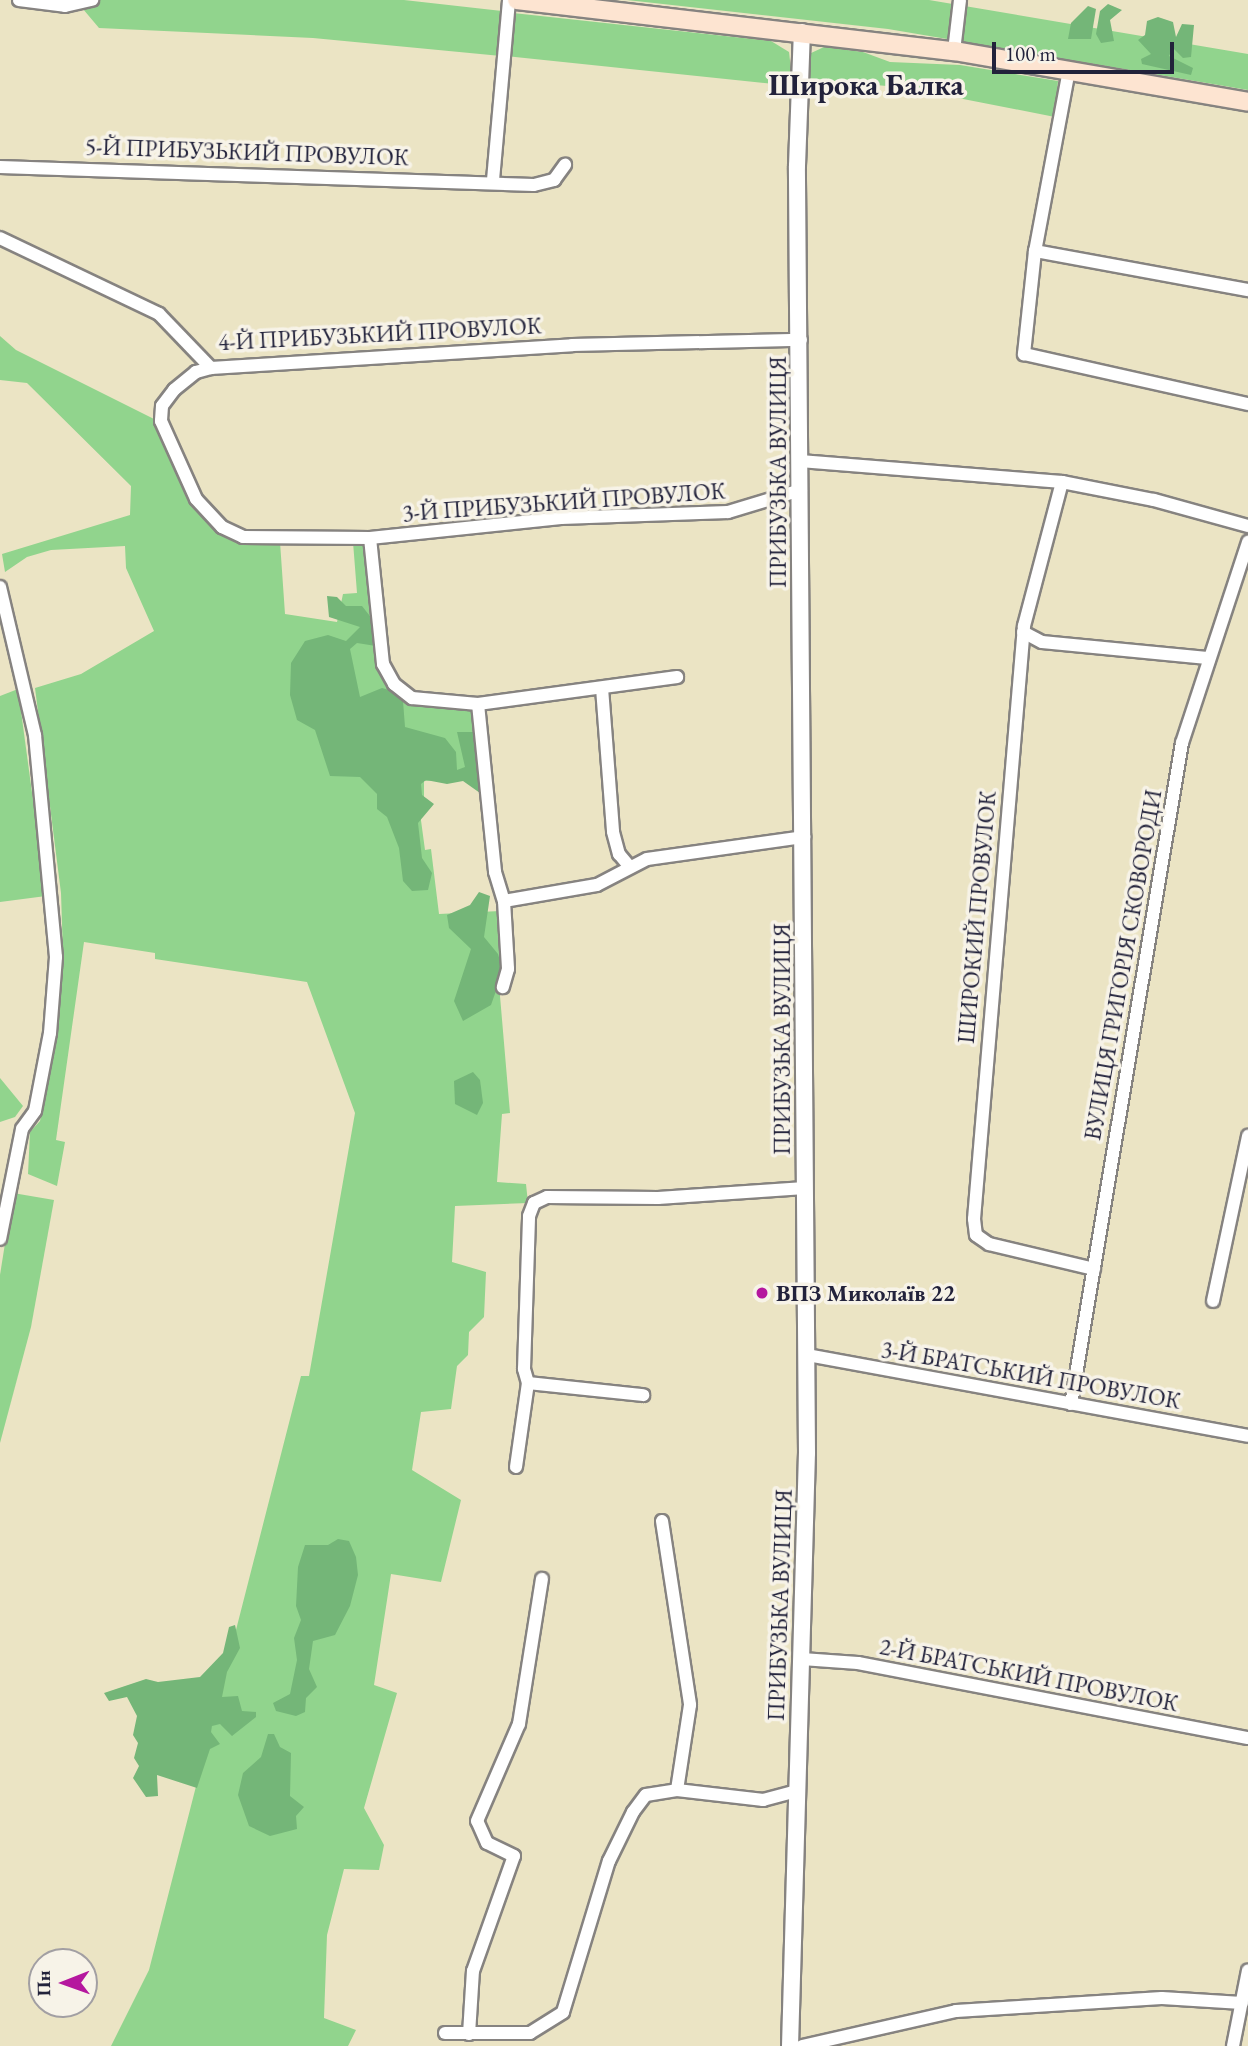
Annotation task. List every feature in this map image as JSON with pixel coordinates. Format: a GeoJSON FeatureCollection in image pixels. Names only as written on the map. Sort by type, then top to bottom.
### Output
{"type":"FeatureCollection","features":[{"type":"Feature","properties":{"kind":"main road"},"geometry":{"type":"LineString","coordinates":[[517,0],[954,51],[1248,102]]}},
{"type":"Feature","properties":{"kind":"street"},"geometry":{"type":"LineString","coordinates":[[19,0],[65,6],[92,0]]}},
{"type":"Feature","properties":{"kind":"street"},"geometry":{"type":"LineString","coordinates":[[493,180],[509,0]]}},
{"type":"Feature","properties":{"kind":"street"},"geometry":{"type":"LineString","coordinates":[[954,51],[960,0]]}},
{"type":"Feature","properties":{"kind":"street","name":"ПРИБУЗЬКА ВУЛИЦЯ"},"geometry":{"type":"LineString","coordinates":[[790,2046],[802,1658],[807,1355],[801,340],[796,166],[802,32]]}},
{"type":"Feature","properties":{"kind":"street"},"geometry":{"type":"LineString","coordinates":[[1069,70],[1035,251],[1021,345],[1024,354],[1248,404]]}},
{"type":"Feature","properties":{"kind":"street","name":"5-Й ПРИБУЗЬКИЙ ПРОВУЛОК"},"geometry":{"type":"LineString","coordinates":[[0,167],[544,183],[554,180],[565,165]]}},
{"type":"Feature","properties":{"kind":"street","name":"4-Й ПРИБУЗЬКИЙ ПРОВУЛОК"},"geometry":{"type":"LineString","coordinates":[[0,238],[159,314],[211,368],[572,345],[801,340]]}},
{"type":"Feature","properties":{"kind":"street"},"geometry":{"type":"LineString","coordinates":[[1035,251],[1248,290]]}},
{"type":"Feature","properties":{"kind":"street","name":"3-Й ПРИБУЗЬКИЙ ПРОВУЛОК"},"geometry":{"type":"LineString","coordinates":[[211,368],[196,372],[174,390],[161,413],[165,437],[196,499],[211,517],[233,533],[253,539],[370,538],[561,518],[728,512],[801,490]]}},
{"type":"Feature","properties":{"kind":"street"},"geometry":{"type":"LineString","coordinates":[[800,461],[1062,482],[1154,500],[1248,526]]}},
{"type":"Feature","properties":{"kind":"street","name":"ШИРОКИЙ ПРОВУЛОК"},"geometry":{"type":"LineString","coordinates":[[1062,482],[1023,632],[975,1230],[989,1244],[1094,1269]]}},
{"type":"Feature","properties":{"kind":"street"},"geometry":{"type":"LineString","coordinates":[[370,538],[381,656],[389,678],[412,698],[478,704],[677,677]]}},
{"type":"Feature","properties":{"kind":"street","name":"ВУЛИЦЯ ГРИГОРІЯ СКОВОРОДИ"},"geometry":{"type":"LineString","coordinates":[[1071,1404],[1181,753],[1207,658],[1248,542]]}},
{"type":"Feature","properties":{"kind":"street"},"geometry":{"type":"LineString","coordinates":[[0,587],[35,736],[56,957],[43,1072],[35,1111],[18,1142],[0,1239]]}},
{"type":"Feature","properties":{"kind":"street"},"geometry":{"type":"LineString","coordinates":[[1023,632],[1042,642],[1207,658]]}},
{"type":"Feature","properties":{"kind":"street"},"geometry":{"type":"LineString","coordinates":[[602,688],[613,832],[619,854],[629,866]]}},
{"type":"Feature","properties":{"kind":"street"},"geometry":{"type":"LineString","coordinates":[[478,704],[495,872],[504,901],[508,972],[503,987]]}},
{"type":"Feature","properties":{"kind":"street"},"geometry":{"type":"LineString","coordinates":[[504,901],[597,885],[629,866],[656,858],[804,837]]}},
{"type":"Feature","properties":{"kind":"street"},"geometry":{"type":"LineString","coordinates":[[1213,1301],[1248,1136]]}},
{"type":"Feature","properties":{"kind":"street"},"geometry":{"type":"LineString","coordinates":[[516,1467],[528,1383],[524,1369],[529,1216],[534,1203],[547,1197],[658,1198],[805,1188]]}},
{"type":"Feature","properties":{"kind":"street","name":"3-Й БРАТСЬКИЙ ПРОВУЛОК"},"geometry":{"type":"LineString","coordinates":[[807,1355],[1248,1436]]}},
{"type":"Feature","properties":{"kind":"street"},"geometry":{"type":"LineString","coordinates":[[528,1383],[643,1395]]}},
{"type":"Feature","properties":{"kind":"street"},"geometry":{"type":"LineString","coordinates":[[662,1521],[690,1705],[677,1790]]}},
{"type":"Feature","properties":{"kind":"street"},"geometry":{"type":"LineString","coordinates":[[470,2034],[473,1971],[514,1856],[487,1843],[477,1821],[519,1724],[542,1578]]}},
{"type":"Feature","properties":{"kind":"street","name":"2-Й БРАТСЬКИЙ ПРОВУЛОК"},"geometry":{"type":"LineString","coordinates":[[802,1658],[858,1663],[1248,1738]]}},
{"type":"Feature","properties":{"kind":"street"},"geometry":{"type":"LineString","coordinates":[[445,2033],[530,2033],[564,2012],[586,1929],[633,1812],[651,1793],[677,1790],[763,1800],[797,1791]]}},
{"type":"Feature","properties":{"kind":"street"},"geometry":{"type":"LineString","coordinates":[[1233,2046],[1248,1970]]}},
{"type":"Feature","properties":{"kind":"street"},"geometry":{"type":"LineString","coordinates":[[802,2046],[956,2011],[1162,1998],[1242,2003]]}},
{"type":"Feature","properties":{"kind":"green space"},"geometry":{"type":"Polygon","coordinates":[[[100,0],[404,0],[502,11],[501,56],[313,38],[99,28],[83,9],[100,0]]]}},
{"type":"Feature","properties":{"kind":"green space"},"geometry":{"type":"Polygon","coordinates":[[[627,0],[929,0],[1248,54],[1248,90],[888,29],[627,0]]]}},
{"type":"Feature","properties":{"kind":"green space"},"geometry":{"type":"Polygon","coordinates":[[[1108,4],[1122,10],[1110,20],[1114,41],[1101,43],[1096,34],[1100,11],[1108,4]]]}},
{"type":"Feature","properties":{"kind":"green space"},"geometry":{"type":"Polygon","coordinates":[[[1088,6],[1096,9],[1091,39],[1068,39],[1071,23],[1088,6]]]}},
{"type":"Feature","properties":{"kind":"green space"},"geometry":{"type":"Polygon","coordinates":[[[513,13],[771,41],[789,52],[793,86],[505,56],[513,13]]]}},
{"type":"Feature","properties":{"kind":"green space"},"geometry":{"type":"Polygon","coordinates":[[[1158,17],[1173,22],[1176,37],[1182,24],[1194,25],[1191,57],[1183,58],[1173,48],[1169,56],[1193,68],[1191,75],[1142,64],[1141,59],[1151,54],[1138,40],[1145,35],[1147,21],[1158,17]]]}},
{"type":"Feature","properties":{"kind":"green space"},"geometry":{"type":"Polygon","coordinates":[[[824,47],[863,52],[890,62],[960,65],[1058,81],[1055,117],[907,88],[804,78],[809,54],[824,47]]]}},
{"type":"Feature","properties":{"kind":"green space"},"geometry":{"type":"Polygon","coordinates":[[[0,336],[16,350],[158,421],[163,438],[221,529],[280,542],[285,614],[337,622],[343,594],[357,593],[353,542],[366,547],[379,655],[398,691],[477,711],[486,778],[424,781],[424,812],[420,813],[425,850],[431,849],[439,914],[500,911],[500,996],[510,1113],[502,1114],[497,1182],[526,1184],[528,1203],[455,1206],[452,1262],[486,1272],[484,1317],[469,1332],[468,1355],[457,1366],[451,1409],[421,1412],[412,1470],[461,1500],[441,1582],[391,1574],[374,1685],[397,1693],[364,1808],[384,1845],[379,1870],[344,1869],[327,1935],[324,2018],[356,2030],[348,2046],[111,2046],[149,1970],[301,1376],[309,1376],[355,1113],[307,982],[155,959],[155,953],[84,942],[56,1140],[65,1142],[57,1186],[28,1174],[30,1132],[40,1121],[57,1034],[63,955],[61,893],[35,688],[81,674],[154,631],[126,568],[125,546],[51,550],[27,557],[5,572],[2,554],[130,515],[131,486],[27,383],[0,380],[0,336]]]}},
{"type":"Feature","properties":{"kind":"green space"},"geometry":{"type":"Polygon","coordinates":[[[327,596],[337,597],[346,606],[362,606],[373,620],[376,646],[357,643],[350,649],[360,697],[382,688],[396,692],[403,701],[405,727],[445,738],[456,752],[457,770],[465,767],[457,732],[475,732],[480,793],[463,781],[447,784],[426,780],[421,784],[422,795],[434,804],[418,823],[422,858],[432,873],[428,890],[412,891],[403,881],[399,848],[387,817],[377,809],[377,794],[360,777],[330,776],[315,730],[297,720],[290,695],[291,663],[305,641],[328,635],[346,641],[360,627],[329,617],[327,596]]]}},
{"type":"Feature","properties":{"kind":"green space"},"geometry":{"type":"Polygon","coordinates":[[[18,689],[46,896],[0,902],[0,696],[18,689]]]}},
{"type":"Feature","properties":{"kind":"green space"},"geometry":{"type":"Polygon","coordinates":[[[479,892],[490,896],[484,937],[498,954],[503,971],[491,1005],[463,1021],[454,1001],[471,949],[449,928],[447,915],[470,905],[479,892]]]}},
{"type":"Feature","properties":{"kind":"green space"},"geometry":{"type":"Polygon","coordinates":[[[473,1072],[480,1080],[483,1103],[477,1115],[455,1104],[454,1081],[473,1072]]]}},
{"type":"Feature","properties":{"kind":"green space"},"geometry":{"type":"Polygon","coordinates":[[[0,1078],[23,1106],[15,1117],[0,1122],[0,1078]]]}},
{"type":"Feature","properties":{"kind":"green space"},"geometry":{"type":"Polygon","coordinates":[[[13,1193],[54,1200],[31,1327],[0,1443],[0,1275],[13,1193]]]}},
{"type":"Feature","properties":{"kind":"green space"},"geometry":{"type":"Polygon","coordinates":[[[338,1539],[349,1541],[356,1557],[358,1575],[350,1606],[335,1635],[313,1641],[309,1669],[317,1687],[306,1698],[305,1712],[296,1716],[276,1711],[273,1703],[290,1694],[297,1660],[294,1638],[301,1620],[296,1606],[298,1567],[305,1545],[328,1545],[338,1539]]]}},
{"type":"Feature","properties":{"kind":"green space"},"geometry":{"type":"Polygon","coordinates":[[[235,1625],[240,1648],[227,1672],[222,1697],[238,1696],[242,1711],[256,1712],[256,1717],[232,1736],[220,1724],[212,1726],[211,1732],[220,1744],[210,1749],[197,1788],[157,1775],[158,1796],[146,1797],[133,1778],[139,1766],[134,1758],[138,1743],[133,1735],[137,1716],[127,1697],[109,1701],[104,1693],[146,1679],[158,1682],[200,1677],[223,1653],[229,1627],[235,1625]]]}},
{"type":"Feature","properties":{"kind":"green space"},"geometry":{"type":"Polygon","coordinates":[[[268,1734],[274,1734],[280,1747],[291,1753],[290,1796],[304,1807],[296,1816],[297,1829],[270,1836],[249,1826],[238,1795],[243,1773],[261,1757],[268,1734]]]}},
{"type":"Feature","properties":{"kind":"place","name":"ВПЗ Миколаїв 22"},"geometry":{"type":"Point","coordinates":[762,1293]}},
{"type":"Feature","properties":{"kind":"district","name":"Широка Балка"},"geometry":{"type":"Point","coordinates":[866,85]}}]}
